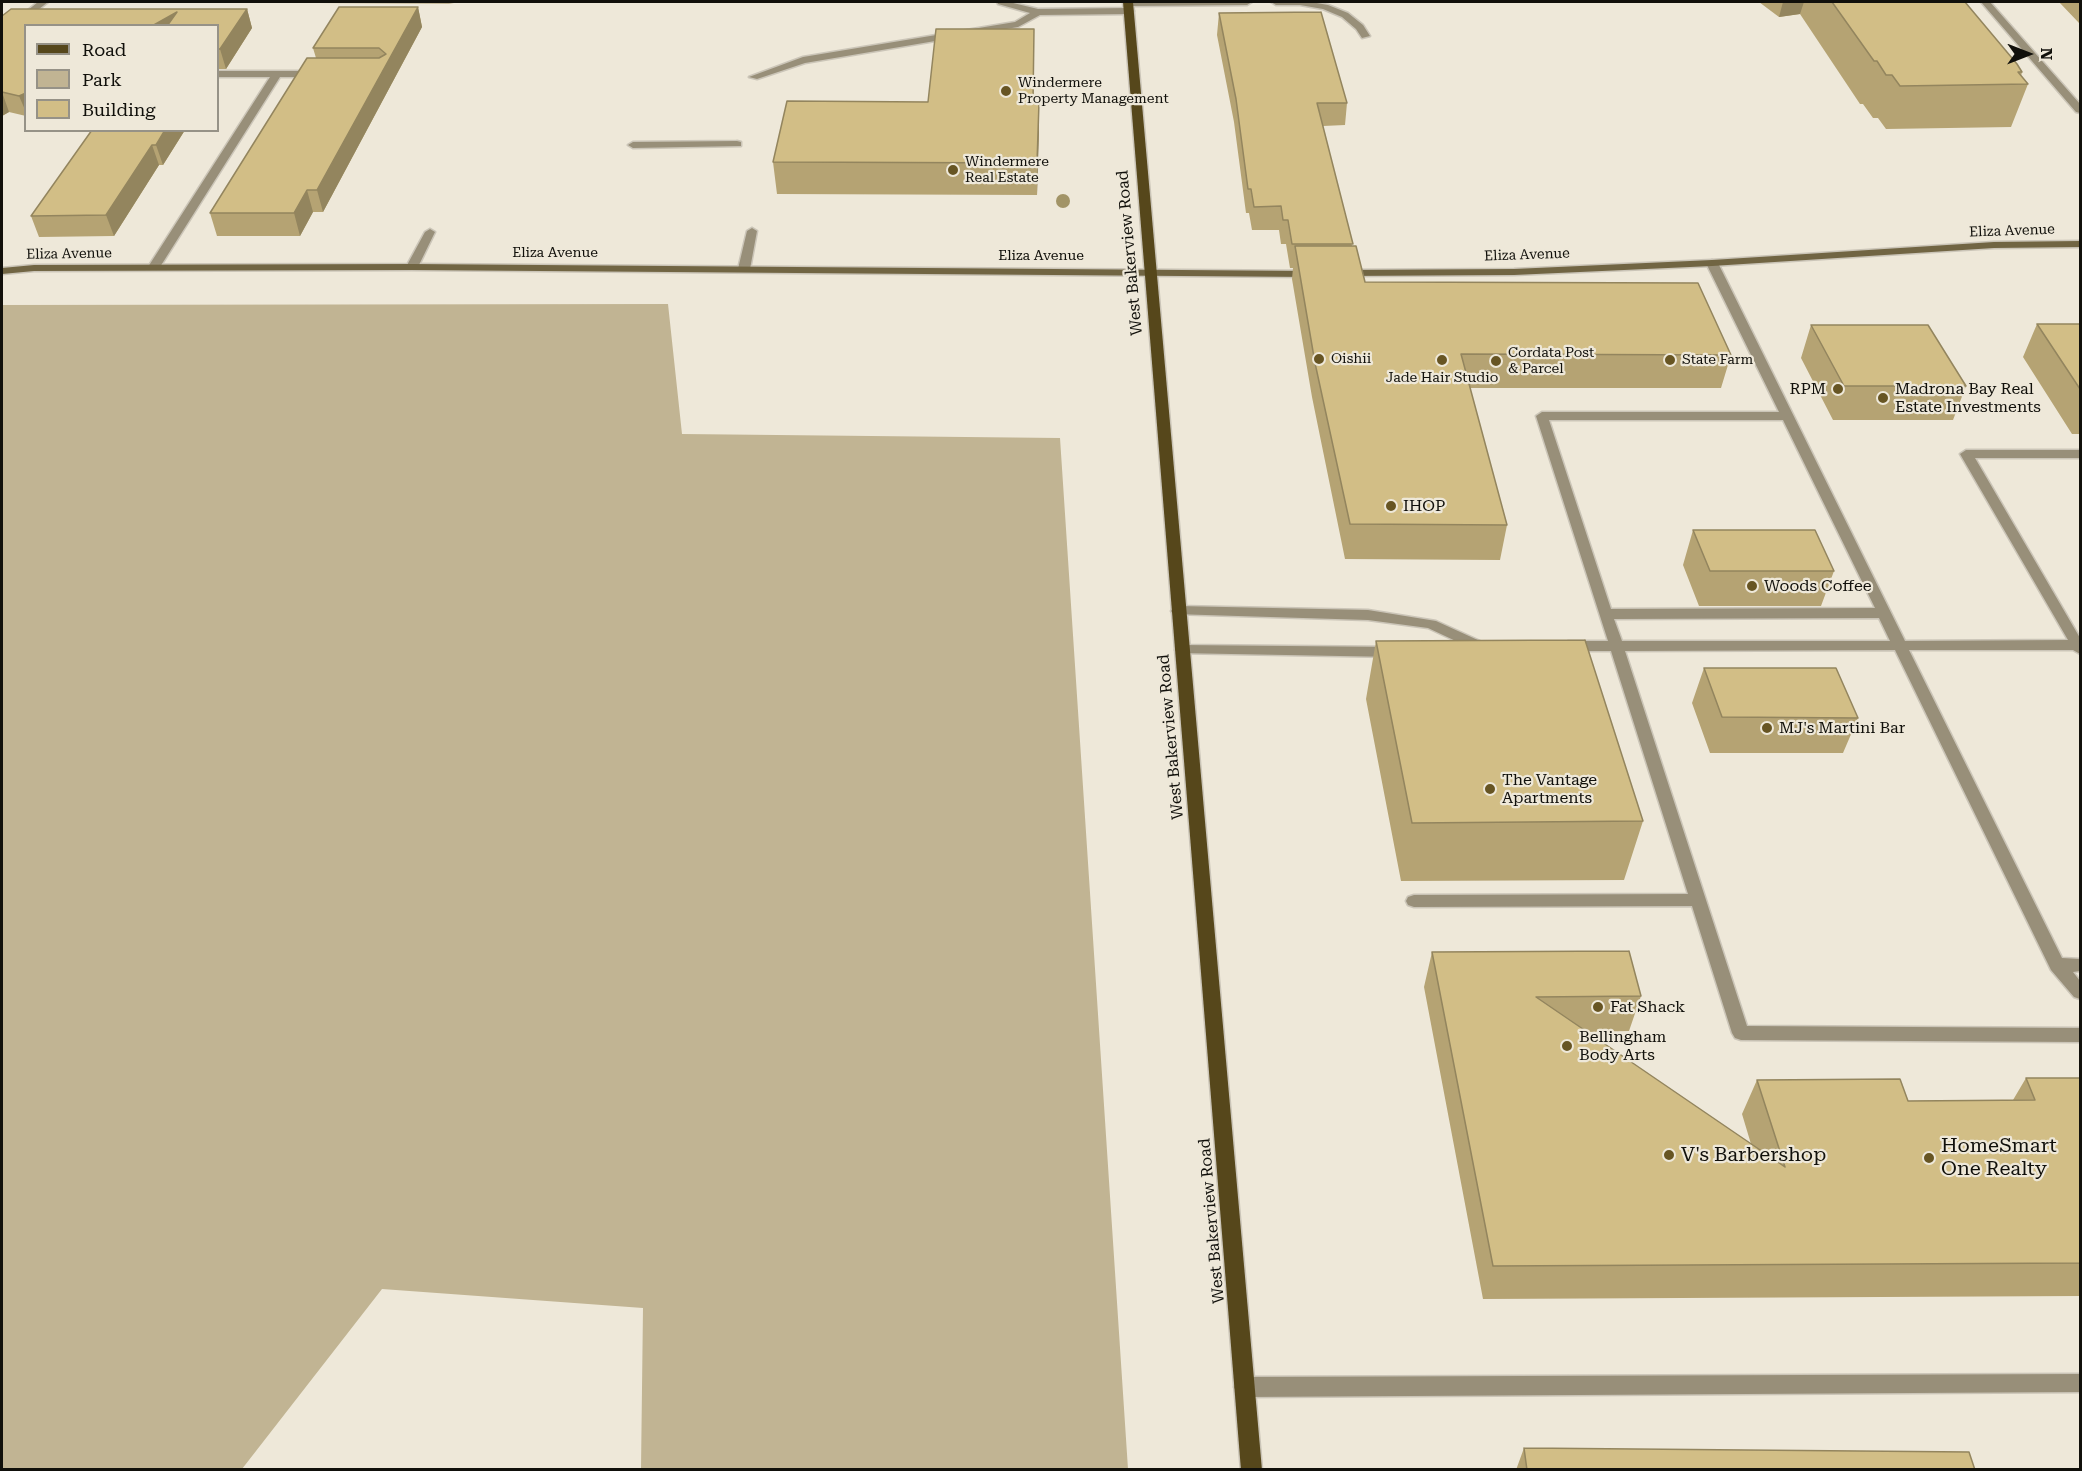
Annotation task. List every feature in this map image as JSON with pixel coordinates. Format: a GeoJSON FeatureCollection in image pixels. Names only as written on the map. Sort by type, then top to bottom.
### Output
{"type":"FeatureCollection","features":[{"type":"Feature","properties":{"kind":"main road","name":"West Bakerview Road"},"geometry":{"type":"LineString","coordinates":[[1128,5],[1252,1470]]}},
{"type":"Feature","properties":{"kind":"street"},"geometry":{"type":"LineString","coordinates":[[2,35],[43,2]]}},
{"type":"Feature","properties":{"kind":"street"},"geometry":{"type":"LineString","coordinates":[[1000,2],[1038,12],[1128,5],[1247,2]]}},
{"type":"Feature","properties":{"kind":"street"},"geometry":{"type":"LineString","coordinates":[[1276,2],[1300,2],[1325,7],[1345,15],[1360,27],[1365,36]]}},
{"type":"Feature","properties":{"kind":"street"},"geometry":{"type":"LineString","coordinates":[[1986,2],[2080,110]]}},
{"type":"Feature","properties":{"kind":"street"},"geometry":{"type":"LineString","coordinates":[[754,78],[802,60],[1018,24],[1038,12]]}},
{"type":"Feature","properties":{"kind":"street"},"geometry":{"type":"LineString","coordinates":[[219,74],[325,74]]}},
{"type":"Feature","properties":{"kind":"street"},"geometry":{"type":"LineString","coordinates":[[154,267],[277,74]]}},
{"type":"Feature","properties":{"kind":"street"},"geometry":{"type":"LineString","coordinates":[[633,145],[737,144]]}},
{"type":"Feature","properties":{"kind":"street"},"geometry":{"type":"LineString","coordinates":[[744,269],[752,231]]}},
{"type":"Feature","properties":{"kind":"street"},"geometry":{"type":"LineString","coordinates":[[412,267],[430,232]]}},
{"type":"Feature","properties":{"kind":"street","name":"Eliza Avenue"},"geometry":{"type":"LineString","coordinates":[[2,271],[34,268],[412,267],[1324,274],[1514,272],[1712,263],[1994,245],[2080,244]]}},
{"type":"Feature","properties":{"kind":"street"},"geometry":{"type":"LineString","coordinates":[[1712,263],[2057,965],[2080,992]]}},
{"type":"Feature","properties":{"kind":"street"},"geometry":{"type":"LineString","coordinates":[[1787,416],[1542,416],[1741,1033],[2080,1035]]}},
{"type":"Feature","properties":{"kind":"street"},"geometry":{"type":"LineString","coordinates":[[2080,454],[1966,454],[2080,646]]}},
{"type":"Feature","properties":{"kind":"street"},"geometry":{"type":"LineString","coordinates":[[1178,611],[1368,615],[1431,624],[1481,644],[1452,649]]}},
{"type":"Feature","properties":{"kind":"street"},"geometry":{"type":"LineString","coordinates":[[1606,615],[1884,613]]}},
{"type":"Feature","properties":{"kind":"street"},"geometry":{"type":"LineString","coordinates":[[1557,646],[2080,646]]}},
{"type":"Feature","properties":{"kind":"street"},"geometry":{"type":"LineString","coordinates":[[1182,650],[1408,653]]}},
{"type":"Feature","properties":{"kind":"street"},"geometry":{"type":"LineString","coordinates":[[1414,901],[1698,900]]}},
{"type":"Feature","properties":{"kind":"street"},"geometry":{"type":"LineString","coordinates":[[2057,965],[2080,965]]}},
{"type":"Feature","properties":{"kind":"street"},"geometry":{"type":"LineString","coordinates":[[1244,1387],[2080,1383]]}},
{"type":"Feature","properties":{"kind":"green space"},"geometry":{"type":"Polygon","coordinates":[[[189,2],[459,2],[449,4],[189,2]]]}},
{"type":"Feature","properties":{"kind":"green space"},"geometry":{"type":"Polygon","coordinates":[[[668,304],[682,434],[1060,438],[1128,1469],[641,1469],[643,1308],[382,1289],[242,1469],[2,1469],[2,305],[668,304]]]}},
{"type":"Feature","properties":{"kind":"building"},"geometry":{"type":"Polygon","coordinates":[[[1832,2],[1965,2],[2017,64],[2022,72],[2018,72],[2028,84],[1900,86],[1892,75],[1886,75],[1877,61],[1874,61],[1832,2]]]}},
{"type":"Feature","properties":{"kind":"building"},"geometry":{"type":"Polygon","coordinates":[[[339,7],[418,7],[317,190],[307,190],[294,213],[210,213],[307,58],[379,58],[386,54],[379,48],[313,48],[339,7]]]}},
{"type":"Feature","properties":{"kind":"building"},"geometry":{"type":"Polygon","coordinates":[[[11,9],[247,9],[220,49],[219,24],[168,24],[177,12],[156,24],[24,24],[24,94],[19,96],[2,92],[2,16],[11,9]]]}},
{"type":"Feature","properties":{"kind":"building"},"geometry":{"type":"Polygon","coordinates":[[[1321,12],[1347,103],[1317,103],[1353,244],[1292,244],[1288,220],[1283,220],[1281,206],[1254,207],[1251,189],[1248,189],[1236,99],[1219,13],[1321,12]]]}},
{"type":"Feature","properties":{"kind":"building"},"geometry":{"type":"Polygon","coordinates":[[[936,29],[1034,29],[1033,102],[1039,102],[1037,163],[773,162],[787,101],[928,102],[936,29]]]}},
{"type":"Feature","properties":{"kind":"building"},"geometry":{"type":"Polygon","coordinates":[[[91,132],[164,132],[156,145],[152,145],[106,215],[31,216],[91,132]]]}},
{"type":"Feature","properties":{"kind":"building"},"geometry":{"type":"Polygon","coordinates":[[[1295,246],[1356,246],[1365,282],[1698,283],[1731,355],[1461,354],[1507,525],[1350,524],[1315,363],[1295,246]]]}},
{"type":"Feature","properties":{"kind":"building"},"geometry":{"type":"Polygon","coordinates":[[[2037,324],[2080,324],[2080,389],[2037,324]]]}},
{"type":"Feature","properties":{"kind":"building"},"geometry":{"type":"Polygon","coordinates":[[[1811,325],[1928,325],[1966,386],[1844,386],[1811,325]]]}},
{"type":"Feature","properties":{"kind":"building"},"geometry":{"type":"Polygon","coordinates":[[[1693,530],[1815,530],[1834,571],[1710,571],[1693,530]]]}},
{"type":"Feature","properties":{"kind":"building"},"geometry":{"type":"Polygon","coordinates":[[[1585,640],[1643,821],[1412,823],[1376,641],[1585,640]]]}},
{"type":"Feature","properties":{"kind":"building"},"geometry":{"type":"Polygon","coordinates":[[[1704,668],[1836,668],[1858,718],[1722,717],[1704,668]]]}},
{"type":"Feature","properties":{"kind":"building"},"geometry":{"type":"Polygon","coordinates":[[[1629,951],[1641,996],[1536,997],[1785,1167],[1757,1080],[1900,1079],[1908,1101],[2035,1100],[2026,1078],[2080,1078],[2080,1263],[1493,1266],[1432,952],[1629,951]]]}},
{"type":"Feature","properties":{"kind":"building"},"geometry":{"type":"Polygon","coordinates":[[[1524,1448],[1969,1452],[1975,1470],[1527,1470],[1524,1448]]]}},
{"type":"Feature","properties":{"kind":"place","name":"Windermere Property Management"},"geometry":{"type":"Point","coordinates":[1006,91]}},
{"type":"Feature","properties":{"kind":"place","name":"Windermere Real Estate"},"geometry":{"type":"Point","coordinates":[953,170]}},
{"type":"Feature","properties":{"kind":"place","name":"Oishii"},"geometry":{"type":"Point","coordinates":[1319,359]}},
{"type":"Feature","properties":{"kind":"place","name":"Jade Hair Studio"},"geometry":{"type":"Point","coordinates":[1442,360]}},
{"type":"Feature","properties":{"kind":"place","name":"State Farm"},"geometry":{"type":"Point","coordinates":[1670,360]}},
{"type":"Feature","properties":{"kind":"place","name":"Cordata Post & Parcel"},"geometry":{"type":"Point","coordinates":[1496,361]}},
{"type":"Feature","properties":{"kind":"place","name":"RPM"},"geometry":{"type":"Point","coordinates":[1838,389]}},
{"type":"Feature","properties":{"kind":"place","name":"Madrona Bay Real Estate Investments"},"geometry":{"type":"Point","coordinates":[1883,398]}},
{"type":"Feature","properties":{"kind":"place","name":"IHOP"},"geometry":{"type":"Point","coordinates":[1391,506]}},
{"type":"Feature","properties":{"kind":"place","name":"Woods Coffee"},"geometry":{"type":"Point","coordinates":[1752,586]}},
{"type":"Feature","properties":{"kind":"place","name":"MJ's Martini Bar"},"geometry":{"type":"Point","coordinates":[1767,728]}},
{"type":"Feature","properties":{"kind":"place","name":"The Vantage Apartments"},"geometry":{"type":"Point","coordinates":[1490,789]}},
{"type":"Feature","properties":{"kind":"place","name":"Fat Shack"},"geometry":{"type":"Point","coordinates":[1598,1007]}},
{"type":"Feature","properties":{"kind":"place","name":"Bellingham Body Arts"},"geometry":{"type":"Point","coordinates":[1567,1046]}},
{"type":"Feature","properties":{"kind":"place","name":"V's Barbershop"},"geometry":{"type":"Point","coordinates":[1669,1155]}},
{"type":"Feature","properties":{"kind":"place","name":"HomeSmart One Realty"},"geometry":{"type":"Point","coordinates":[1929,1158]}}]}
